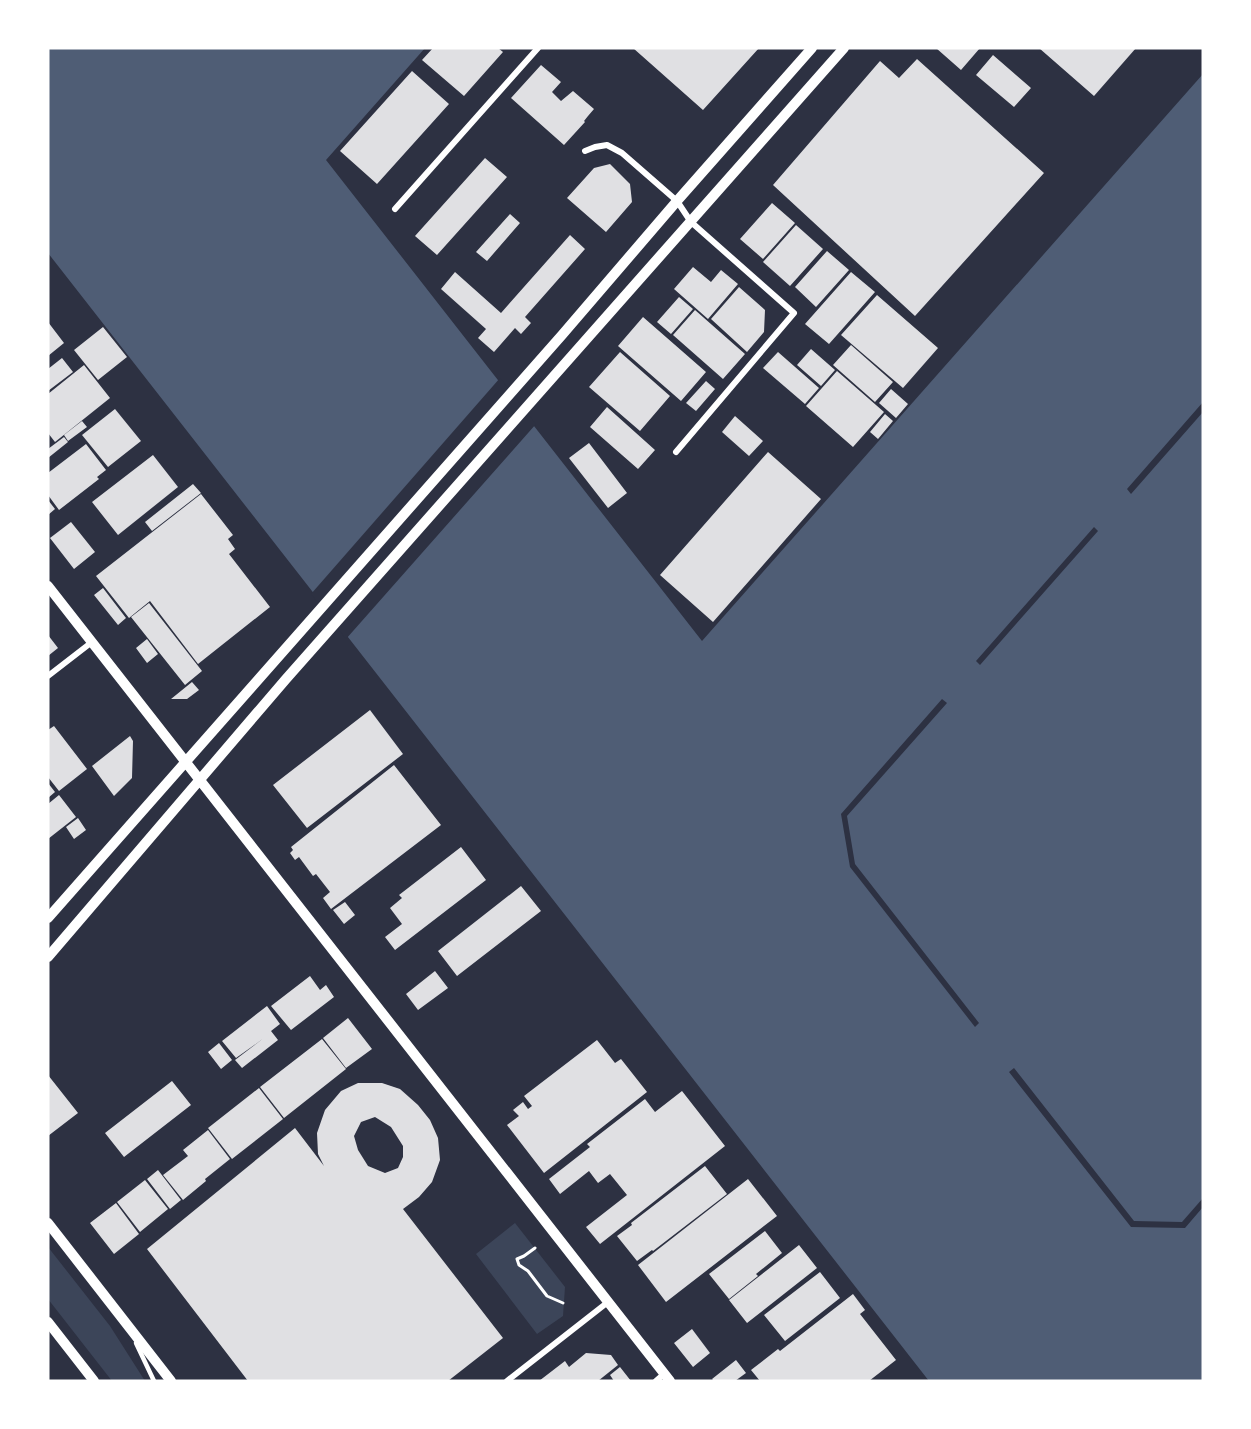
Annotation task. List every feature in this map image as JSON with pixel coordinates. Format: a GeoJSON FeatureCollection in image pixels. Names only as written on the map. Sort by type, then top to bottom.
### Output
{"type":"FeatureCollection","features":[{"type":"Feature","properties":{"kind":"street"},"geometry":{"type":"LineString","coordinates":[[395,209],[537,48]]}},
{"type":"Feature","properties":{"kind":"street"},"geometry":{"type":"LineString","coordinates":[[48,918],[812,48]]}},
{"type":"Feature","properties":{"kind":"street"},"geometry":{"type":"LineString","coordinates":[[48,957],[286,679],[843,48]]}},
{"type":"Feature","properties":{"kind":"street"},"geometry":{"type":"LineString","coordinates":[[585,151],[608,145],[622,153],[677,201],[691,222],[794,313],[676,452]]}},
{"type":"Feature","properties":{"kind":"street"},"geometry":{"type":"LineString","coordinates":[[48,586],[608,1302],[663,1379]]}},
{"type":"Feature","properties":{"kind":"street"},"geometry":{"type":"LineString","coordinates":[[48,676],[92,642]]}},
{"type":"Feature","properties":{"kind":"street"},"geometry":{"type":"LineString","coordinates":[[48,1223],[171,1381]]}},
{"type":"Feature","properties":{"kind":"street"},"geometry":{"type":"LineString","coordinates":[[507,1381],[608,1302]]}},
{"type":"Feature","properties":{"kind":"street"},"geometry":{"type":"LineString","coordinates":[[48,1322],[94,1381]]}},
{"type":"Feature","properties":{"kind":"lane"},"geometry":{"type":"LineString","coordinates":[[127,1324],[154,1381]]}},
{"type":"Feature","properties":{"kind":"path"},"geometry":{"type":"LineString","coordinates":[[535,1248],[517,1259],[519,1265],[528,1270],[547,1296],[563,1303]]}},
{"type":"Feature","properties":{"kind":"shaded area"},"geometry":{"type":"Polygon","coordinates":[[[48,48],[425,48],[326,160],[702,641],[1203,74],[1203,1381],[929,1381],[48,253],[48,48]]]}},
{"type":"Feature","properties":{"kind":"shaded area"},"geometry":{"type":"Polygon","coordinates":[[[515,1223],[565,1287],[563,1316],[537,1334],[476,1254],[515,1223]]]}},
{"type":"Feature","properties":{"kind":"shaded area"},"geometry":{"type":"Polygon","coordinates":[[[48,1247],[110,1326],[145,1381],[112,1381],[48,1299],[48,1247]]]}},
{"type":"Feature","properties":{"kind":"pier"},"geometry":{"type":"Polygon","coordinates":[[[500,378],[536,424],[346,639],[311,594],[500,378]]]}},
{"type":"Feature","properties":{"kind":"pier"},"geometry":{"type":"Polygon","coordinates":[[[1203,402],[1203,412],[1131,494],[1127,489],[1203,402]]]}},
{"type":"Feature","properties":{"kind":"pier"},"geometry":{"type":"Polygon","coordinates":[[[1094,527],[1098,531],[980,665],[976,661],[1094,527]]]}},
{"type":"Feature","properties":{"kind":"pier"},"geometry":{"type":"Polygon","coordinates":[[[942,699],[947,703],[847,816],[855,864],[979,1023],[975,1027],[850,867],[841,814],[942,699]]]}},
{"type":"Feature","properties":{"kind":"pier"},"geometry":{"type":"Polygon","coordinates":[[[1014,1068],[1134,1221],[1182,1222],[1203,1198],[1203,1207],[1185,1228],[1131,1227],[1009,1072],[1014,1068]]]}},
{"type":"Feature","properties":{"kind":"building"},"geometry":{"type":"Polygon","coordinates":[[[433,48],[498,48],[503,52],[464,96],[422,60],[433,48]]]}},
{"type":"Feature","properties":{"kind":"building"},"geometry":{"type":"Polygon","coordinates":[[[633,48],[759,48],[703,110],[633,48]]]}},
{"type":"Feature","properties":{"kind":"building"},"geometry":{"type":"Polygon","coordinates":[[[936,48],[980,48],[961,70],[936,48]]]}},
{"type":"Feature","properties":{"kind":"building"},"geometry":{"type":"Polygon","coordinates":[[[1039,48],[1136,48],[1094,96],[1039,48]]]}},
{"type":"Feature","properties":{"kind":"building"},"geometry":{"type":"Polygon","coordinates":[[[993,55],[1031,88],[1014,107],[976,75],[993,55]]]}},
{"type":"Feature","properties":{"kind":"building"},"geometry":{"type":"Polygon","coordinates":[[[917,59],[1044,173],[915,316],[773,185],[880,61],[899,78],[917,59]]]}},
{"type":"Feature","properties":{"kind":"building"},"geometry":{"type":"Polygon","coordinates":[[[541,65],[561,82],[552,92],[561,101],[573,91],[594,109],[564,145],[511,98],[541,65]]]}},
{"type":"Feature","properties":{"kind":"building"},"geometry":{"type":"Polygon","coordinates":[[[412,71],[449,104],[377,184],[340,151],[412,71]]]}},
{"type":"Feature","properties":{"kind":"building"},"geometry":{"type":"Polygon","coordinates":[[[485,158],[507,177],[437,255],[415,236],[485,158]]]}},
{"type":"Feature","properties":{"kind":"building"},"geometry":{"type":"Polygon","coordinates":[[[610,164],[630,184],[632,202],[606,232],[567,198],[594,168],[610,164]]]}},
{"type":"Feature","properties":{"kind":"building"},"geometry":{"type":"Polygon","coordinates":[[[772,203],[795,223],[763,259],[740,239],[772,203]]]}},
{"type":"Feature","properties":{"kind":"building"},"geometry":{"type":"Polygon","coordinates":[[[510,214],[520,223],[487,261],[476,252],[510,214]]]}},
{"type":"Feature","properties":{"kind":"building"},"geometry":{"type":"Polygon","coordinates":[[[796,225],[823,249],[790,286],[763,262],[796,225]]]}},
{"type":"Feature","properties":{"kind":"building"},"geometry":{"type":"Polygon","coordinates":[[[570,235],[585,249],[525,317],[531,323],[521,334],[515,328],[494,352],[478,338],[486,329],[441,289],[455,272],[501,313],[570,235]]]}},
{"type":"Feature","properties":{"kind":"building"},"geometry":{"type":"Polygon","coordinates":[[[827,251],[849,270],[816,307],[795,287],[827,251]]]}},
{"type":"Feature","properties":{"kind":"building"},"geometry":{"type":"Polygon","coordinates":[[[693,267],[711,282],[721,270],[738,284],[708,319],[674,289],[693,267]]]}},
{"type":"Feature","properties":{"kind":"building"},"geometry":{"type":"Polygon","coordinates":[[[851,272],[875,292],[829,344],[805,324],[851,272]]]}},
{"type":"Feature","properties":{"kind":"building"},"geometry":{"type":"Polygon","coordinates":[[[739,287],[765,310],[764,332],[747,352],[711,319],[739,287]]]}},
{"type":"Feature","properties":{"kind":"building"},"geometry":{"type":"Polygon","coordinates":[[[877,295],[938,348],[903,388],[841,335],[877,295]]]}},
{"type":"Feature","properties":{"kind":"building"},"geometry":{"type":"Polygon","coordinates":[[[679,297],[693,309],[671,334],[657,322],[679,297]]]}},
{"type":"Feature","properties":{"kind":"building"},"geometry":{"type":"Polygon","coordinates":[[[695,310],[745,354],[723,379],[673,335],[695,310]]]}},
{"type":"Feature","properties":{"kind":"building"},"geometry":{"type":"Polygon","coordinates":[[[643,317],[706,372],[681,401],[618,346],[643,317]]]}},
{"type":"Feature","properties":{"kind":"building"},"geometry":{"type":"Polygon","coordinates":[[[48,322],[64,343],[48,356],[48,322]]]}},
{"type":"Feature","properties":{"kind":"building"},"geometry":{"type":"Polygon","coordinates":[[[103,327],[127,357],[98,380],[74,350],[103,327]]]}},
{"type":"Feature","properties":{"kind":"building"},"geometry":{"type":"Polygon","coordinates":[[[851,345],[893,382],[875,402],[833,365],[851,345]]]}},
{"type":"Feature","properties":{"kind":"building"},"geometry":{"type":"Polygon","coordinates":[[[811,349],[835,370],[821,386],[797,365],[811,349]]]}},
{"type":"Feature","properties":{"kind":"building"},"geometry":{"type":"Polygon","coordinates":[[[620,352],[670,396],[640,431],[589,387],[620,352]]]}},
{"type":"Feature","properties":{"kind":"building"},"geometry":{"type":"Polygon","coordinates":[[[778,352],[819,388],[805,404],[763,368],[778,352]]]}},
{"type":"Feature","properties":{"kind":"building"},"geometry":{"type":"Polygon","coordinates":[[[62,358],[73,372],[48,391],[48,369],[62,358]]]}},
{"type":"Feature","properties":{"kind":"building"},"geometry":{"type":"Polygon","coordinates":[[[84,365],[110,398],[55,442],[48,433],[48,394],[84,365]]]}},
{"type":"Feature","properties":{"kind":"building"},"geometry":{"type":"Polygon","coordinates":[[[837,371],[884,412],[853,447],[806,406],[837,371]]]}},
{"type":"Feature","properties":{"kind":"building"},"geometry":{"type":"Polygon","coordinates":[[[706,381],[715,389],[696,411],[686,403],[706,381]]]}},
{"type":"Feature","properties":{"kind":"building"},"geometry":{"type":"Polygon","coordinates":[[[891,389],[908,404],[896,418],[879,403],[891,389]]]}},
{"type":"Feature","properties":{"kind":"building"},"geometry":{"type":"Polygon","coordinates":[[[607,407],[655,450],[638,469],[590,427],[607,407]]]}},
{"type":"Feature","properties":{"kind":"building"},"geometry":{"type":"Polygon","coordinates":[[[115,409],[141,441],[108,467],[82,435],[115,409]]]}},
{"type":"Feature","properties":{"kind":"building"},"geometry":{"type":"Polygon","coordinates":[[[885,414],[893,421],[878,439],[870,432],[885,414]]]}},
{"type":"Feature","properties":{"kind":"building"},"geometry":{"type":"Polygon","coordinates":[[[735,416],[763,441],[749,456],[722,432],[735,416]]]}},
{"type":"Feature","properties":{"kind":"building"},"geometry":{"type":"Polygon","coordinates":[[[82,421],[87,427],[68,441],[64,435],[82,421]]]}},
{"type":"Feature","properties":{"kind":"building"},"geometry":{"type":"Polygon","coordinates":[[[64,437],[68,442],[48,458],[48,449],[64,437]]]}},
{"type":"Feature","properties":{"kind":"building"},"geometry":{"type":"Polygon","coordinates":[[[589,443],[627,493],[608,508],[569,458],[589,443]]]}},
{"type":"Feature","properties":{"kind":"building"},"geometry":{"type":"Polygon","coordinates":[[[86,444],[106,470],[97,477],[99,479],[59,510],[48,495],[48,473],[86,444]]]}},
{"type":"Feature","properties":{"kind":"building"},"geometry":{"type":"Polygon","coordinates":[[[768,452],[821,499],[713,622],[660,575],[768,452]]]}},
{"type":"Feature","properties":{"kind":"building"},"geometry":{"type":"Polygon","coordinates":[[[153,455],[178,487],[118,535],[92,502],[153,455]]]}},
{"type":"Feature","properties":{"kind":"building"},"geometry":{"type":"Polygon","coordinates":[[[193,484],[201,493],[152,531],[145,522],[193,484]]]}},
{"type":"Feature","properties":{"kind":"building"},"geometry":{"type":"Polygon","coordinates":[[[201,494],[233,535],[228,539],[235,549],[229,554],[270,607],[198,664],[150,601],[129,618],[96,576],[201,494]]]}},
{"type":"Feature","properties":{"kind":"building"},"geometry":{"type":"Polygon","coordinates":[[[48,500],[55,509],[48,515],[48,500]]]}},
{"type":"Feature","properties":{"kind":"building"},"geometry":{"type":"Polygon","coordinates":[[[71,522],[95,552],[74,569],[50,538],[71,522]]]}},
{"type":"Feature","properties":{"kind":"building"},"geometry":{"type":"Polygon","coordinates":[[[103,588],[126,618],[118,625],[94,595],[103,588]]]}},
{"type":"Feature","properties":{"kind":"building"},"geometry":{"type":"Polygon","coordinates":[[[149,603],[202,671],[185,685],[131,617],[149,603]]]}},
{"type":"Feature","properties":{"kind":"building"},"geometry":{"type":"Polygon","coordinates":[[[48,635],[58,648],[48,656],[48,635]]]}},
{"type":"Feature","properties":{"kind":"building"},"geometry":{"type":"Polygon","coordinates":[[[147,639],[158,654],[147,663],[136,648],[147,639]]]}},
{"type":"Feature","properties":{"kind":"building"},"geometry":{"type":"Polygon","coordinates":[[[192,682],[199,690],[187,699],[171,699],[192,682]]]}},
{"type":"Feature","properties":{"kind":"building"},"geometry":{"type":"Polygon","coordinates":[[[370,710],[403,754],[307,828],[273,785],[370,710]]]}},
{"type":"Feature","properties":{"kind":"building"},"geometry":{"type":"Polygon","coordinates":[[[54,726],[87,769],[59,791],[48,777],[48,730],[54,726]]]}},
{"type":"Feature","properties":{"kind":"building"},"geometry":{"type":"Polygon","coordinates":[[[130,736],[133,741],[132,778],[114,796],[92,766],[130,736]]]}},
{"type":"Feature","properties":{"kind":"building"},"geometry":{"type":"Polygon","coordinates":[[[394,765],[441,825],[331,909],[323,898],[330,892],[316,874],[313,876],[299,857],[295,860],[290,853],[293,850],[291,847],[394,765]]]}},
{"type":"Feature","properties":{"kind":"building"},"geometry":{"type":"Polygon","coordinates":[[[48,783],[55,792],[48,798],[48,783]]]}},
{"type":"Feature","properties":{"kind":"building"},"geometry":{"type":"Polygon","coordinates":[[[59,795],[76,817],[48,839],[48,804],[59,795]]]}},
{"type":"Feature","properties":{"kind":"building"},"geometry":{"type":"Polygon","coordinates":[[[78,818],[86,830],[74,839],[66,827],[78,818]]]}},
{"type":"Feature","properties":{"kind":"building"},"geometry":{"type":"Polygon","coordinates":[[[461,847],[486,880],[395,950],[385,937],[402,924],[390,908],[402,898],[399,895],[461,847]]]}},
{"type":"Feature","properties":{"kind":"building"},"geometry":{"type":"Polygon","coordinates":[[[521,886],[541,911],[457,976],[438,951],[521,886]]]}},
{"type":"Feature","properties":{"kind":"building"},"geometry":{"type":"Polygon","coordinates":[[[345,902],[355,915],[344,924],[333,910],[345,902]]]}},
{"type":"Feature","properties":{"kind":"building"},"geometry":{"type":"Polygon","coordinates":[[[435,971],[448,988],[418,1010],[406,994],[435,971]]]}},
{"type":"Feature","properties":{"kind":"building"},"geometry":{"type":"Polygon","coordinates":[[[310,976],[320,990],[326,985],[334,997],[291,1030],[271,1006],[310,976]]]}},
{"type":"Feature","properties":{"kind":"building"},"geometry":{"type":"Polygon","coordinates":[[[267,1006],[280,1024],[271,1031],[278,1040],[242,1068],[235,1060],[264,1038],[236,1058],[222,1041],[267,1006]]]}},
{"type":"Feature","properties":{"kind":"building"},"geometry":{"type":"Polygon","coordinates":[[[348,1018],[372,1049],[346,1068],[323,1038],[348,1018]]]}},
{"type":"Feature","properties":{"kind":"building"},"geometry":{"type":"Polygon","coordinates":[[[322,1039],[346,1069],[284,1118],[260,1087],[322,1039]]]}},
{"type":"Feature","properties":{"kind":"building"},"geometry":{"type":"Polygon","coordinates":[[[597,1040],[615,1063],[621,1059],[647,1092],[544,1173],[507,1125],[519,1116],[513,1110],[523,1102],[528,1109],[532,1106],[524,1096],[597,1040]]]}},
{"type":"Feature","properties":{"kind":"building"},"geometry":{"type":"Polygon","coordinates":[[[219,1043],[232,1060],[221,1069],[208,1052],[219,1043]]]}},
{"type":"Feature","properties":{"kind":"building"},"geometry":{"type":"Polygon","coordinates":[[[48,1075],[78,1113],[48,1136],[48,1075]]]}},
{"type":"Feature","properties":{"kind":"building"},"geometry":{"type":"Polygon","coordinates":[[[172,1081],[191,1105],[124,1157],[105,1133],[172,1081]]]}},
{"type":"Feature","properties":{"kind":"building"},"geometry":{"type":"Polygon","coordinates":[[[358,1083],[382,1083],[400,1089],[418,1105],[430,1120],[438,1138],[440,1160],[432,1182],[419,1197],[403,1209],[503,1338],[448,1381],[248,1381],[147,1249],[295,1128],[324,1166],[318,1154],[317,1133],[325,1110],[341,1091],[358,1083]],[[375,1117],[361,1122],[354,1136],[358,1150],[368,1166],[385,1173],[398,1168],[403,1157],[403,1146],[391,1127],[375,1117]]]}},
{"type":"Feature","properties":{"kind":"building"},"geometry":{"type":"Polygon","coordinates":[[[259,1088],[283,1119],[232,1159],[208,1128],[259,1088]]]}},
{"type":"Feature","properties":{"kind":"building"},"geometry":{"type":"Polygon","coordinates":[[[682,1091],[725,1146],[600,1244],[586,1227],[627,1195],[610,1174],[598,1183],[589,1171],[560,1194],[549,1179],[590,1147],[587,1144],[645,1099],[655,1112],[682,1091]]]}},
{"type":"Feature","properties":{"kind":"building"},"geometry":{"type":"Polygon","coordinates":[[[208,1130],[230,1159],[183,1200],[163,1175],[188,1156],[183,1150],[208,1130]]]}},
{"type":"Feature","properties":{"kind":"building"},"geometry":{"type":"Polygon","coordinates":[[[705,1166],[727,1194],[637,1261],[617,1236],[705,1166]]]}},
{"type":"Feature","properties":{"kind":"building"},"geometry":{"type":"Polygon","coordinates":[[[158,1170],[181,1200],[170,1209],[147,1179],[158,1170]]]}},
{"type":"Feature","properties":{"kind":"building"},"geometry":{"type":"Polygon","coordinates":[[[748,1179],[777,1216],[666,1302],[638,1265],[748,1179]]]}},
{"type":"Feature","properties":{"kind":"building"},"geometry":{"type":"Polygon","coordinates":[[[145,1180],[168,1209],[140,1232],[117,1202],[145,1180]]]}},
{"type":"Feature","properties":{"kind":"building"},"geometry":{"type":"Polygon","coordinates":[[[116,1203],[139,1234],[114,1254],[90,1223],[116,1203]]]}},
{"type":"Feature","properties":{"kind":"building"},"geometry":{"type":"Polygon","coordinates":[[[765,1231],[782,1253],[729,1299],[709,1274],[765,1231]]]}},
{"type":"Feature","properties":{"kind":"building"},"geometry":{"type":"Polygon","coordinates":[[[799,1245],[817,1268],[747,1323],[729,1300],[799,1245]]]}},
{"type":"Feature","properties":{"kind":"building"},"geometry":{"type":"Polygon","coordinates":[[[820,1272],[840,1298],[785,1341],[764,1315],[820,1272]]]}},
{"type":"Feature","properties":{"kind":"building"},"geometry":{"type":"Polygon","coordinates":[[[853,1294],[865,1310],[860,1314],[896,1360],[869,1381],[760,1381],[751,1370],[778,1349],[780,1351],[853,1294]]]}},
{"type":"Feature","properties":{"kind":"building"},"geometry":{"type":"Polygon","coordinates":[[[692,1329],[710,1353],[693,1367],[674,1343],[692,1329]]]}},
{"type":"Feature","properties":{"kind":"building"},"geometry":{"type":"Polygon","coordinates":[[[586,1353],[611,1355],[618,1365],[598,1381],[539,1381],[565,1361],[569,1367],[586,1353]]]}},
{"type":"Feature","properties":{"kind":"building"},"geometry":{"type":"Polygon","coordinates":[[[736,1360],[746,1373],[735,1381],[714,1381],[712,1379],[736,1360]]]}},
{"type":"Feature","properties":{"kind":"building"},"geometry":{"type":"Polygon","coordinates":[[[620,1367],[631,1381],[614,1381],[610,1375],[620,1367]]]}}]}
